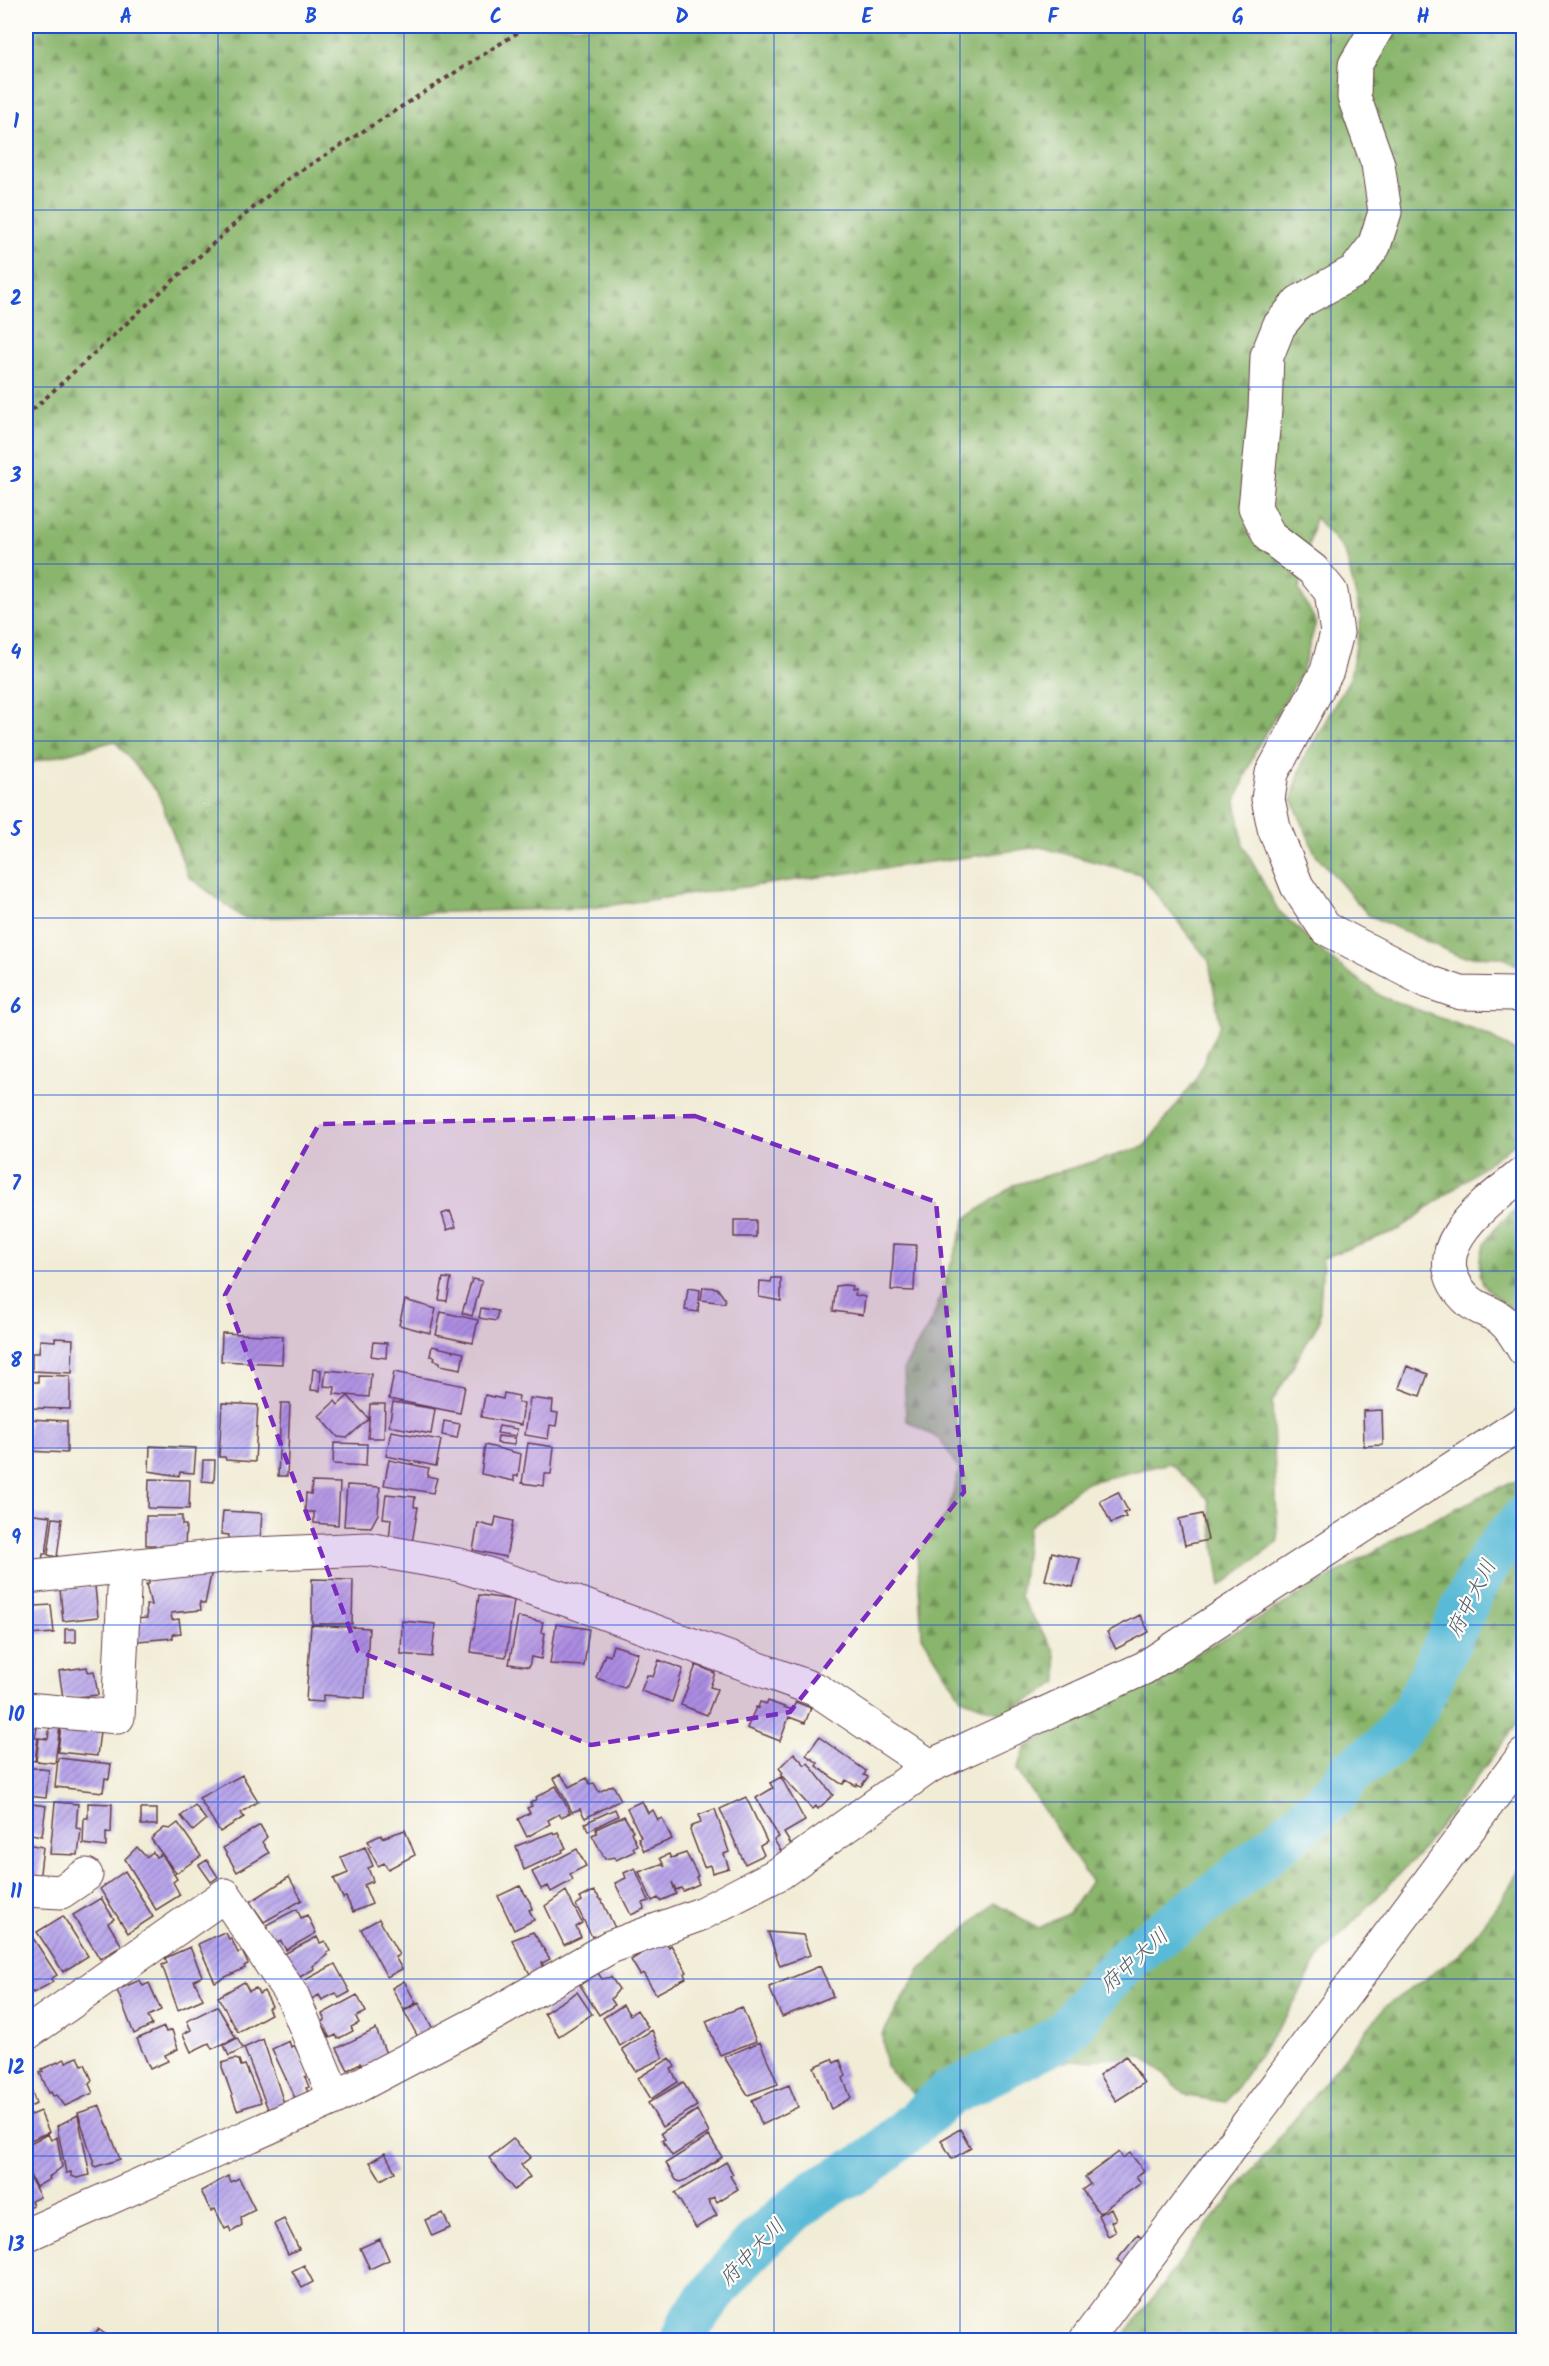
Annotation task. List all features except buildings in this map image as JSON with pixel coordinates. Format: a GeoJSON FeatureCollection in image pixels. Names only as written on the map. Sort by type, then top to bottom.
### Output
{"type":"FeatureCollection","features":[{"type":"Feature","properties":{"kind":"street"},"geometry":{"type":"LineString","coordinates":[[1378,26],[1355,65],[1354,97],[1378,164],[1384,203],[1385,212],[1374,246],[1355,271],[1299,302],[1278,326],[1267,356],[1265,410],[1255,507],[1270,537],[1313,570],[1331,592],[1338,633],[1326,671],[1272,773],[1268,799],[1274,828],[1297,886],[1325,928],[1429,982],[1450,990],[1461,993],[1513,994],[1524,998]]}},
{"type":"Feature","properties":{"kind":"street"},"geometry":{"type":"LineString","coordinates":[[1524,1173],[1466,1223],[1454,1242],[1450,1263],[1455,1286],[1472,1304],[1502,1319],[1524,1350]]}},
{"type":"Feature","properties":{"kind":"street"},"geometry":{"type":"LineString","coordinates":[[26,2235],[335,2098],[494,2014],[610,1947],[701,1914],[780,1873],[930,1766],[1144,1668],[1524,1422]]}},
{"type":"Feature","properties":{"kind":"street"},"geometry":{"type":"LineString","coordinates":[[26,1577],[232,1555],[368,1549],[459,1565],[574,1602],[817,1690],[930,1766]]}},
{"type":"Feature","properties":{"kind":"street"},"geometry":{"type":"LineString","coordinates":[[26,1709],[118,1717],[124,1568]]}},
{"type":"Feature","properties":{"kind":"street"},"geometry":{"type":"LineString","coordinates":[[1086,2340],[1524,1755]]}},
{"type":"Feature","properties":{"kind":"street"},"geometry":{"type":"LineString","coordinates":[[26,1890],[61,1892],[86,1875]]}},
{"type":"Feature","properties":{"kind":"street"},"geometry":{"type":"LineString","coordinates":[[26,2034],[225,1895],[293,1997],[335,2098]]}},
{"type":"Feature","properties":{"kind":"path"},"geometry":{"type":"LineString","coordinates":[[26,416],[241,218],[288,179],[528,26]]}},
{"type":"Feature","properties":{"kind":"highlighted area"},"geometry":{"type":"Polygon","coordinates":[[[695,1116],[936,1202],[964,1492],[790,1712],[591,1745],[358,1651],[225,1295],[319,1124],[695,1116]]]}},
{"type":"Feature","properties":{"kind":"green space"},"geometry":{"type":"Polygon","coordinates":[[[26,26],[1523,26],[1523,969],[1504,957],[1459,956],[1368,915],[1315,853],[1292,799],[1303,760],[1350,678],[1361,618],[1345,551],[1315,517],[1299,590],[1316,622],[1302,672],[1256,749],[1236,801],[1243,845],[1278,910],[1328,957],[1382,997],[1485,1034],[1523,1056],[1523,1127],[1516,1142],[1400,1229],[1323,1258],[1319,1322],[1272,1402],[1278,1542],[1221,1586],[1208,1499],[1170,1463],[1085,1483],[1028,1527],[1020,1598],[1054,1650],[1059,1682],[1005,1715],[961,1698],[922,1636],[917,1555],[948,1512],[959,1470],[941,1440],[906,1420],[904,1368],[933,1318],[966,1219],[1014,1185],[1144,1147],[1195,1081],[1220,1024],[1209,961],[1140,874],[1040,847],[590,908],[243,918],[188,876],[158,793],[115,741],[26,764],[26,26]]]}},
{"type":"Feature","properties":{"kind":"green space"},"geometry":{"type":"Polygon","coordinates":[[[1523,1203],[1523,1320],[1483,1283],[1480,1259],[1489,1237],[1523,1203]]]}},
{"type":"Feature","properties":{"kind":"green space"},"geometry":{"type":"Polygon","coordinates":[[[1523,1480],[1523,1716],[1419,1854],[1320,1956],[1285,2018],[1226,2102],[1188,2096],[1143,2056],[1062,2062],[993,2087],[921,2102],[886,2067],[882,2035],[920,1970],[994,1903],[1039,1928],[1069,1913],[1091,1881],[1017,1770],[1026,1747],[1253,1622],[1409,1531],[1509,1483],[1523,1480]]]}},
{"type":"Feature","properties":{"kind":"green space"},"geometry":{"type":"Polygon","coordinates":[[[1523,1861],[1523,2340],[1121,2340],[1200,2235],[1386,2006],[1459,1955],[1503,1898],[1523,1861]]]}},
{"type":"Feature","properties":{"kind":"waterway","name":"府中大川"},"geometry":{"type":"LineString","coordinates":[[683,2340],[692,2320],[738,2262],[772,2228],[816,2192],[871,2162],[948,2094],[1060,2038],[1110,1977],[1138,1950],[1224,1888],[1316,1811],[1339,1789],[1351,1771],[1384,1748],[1416,1708],[1474,1587],[1493,1554],[1524,1519]]}}]}
